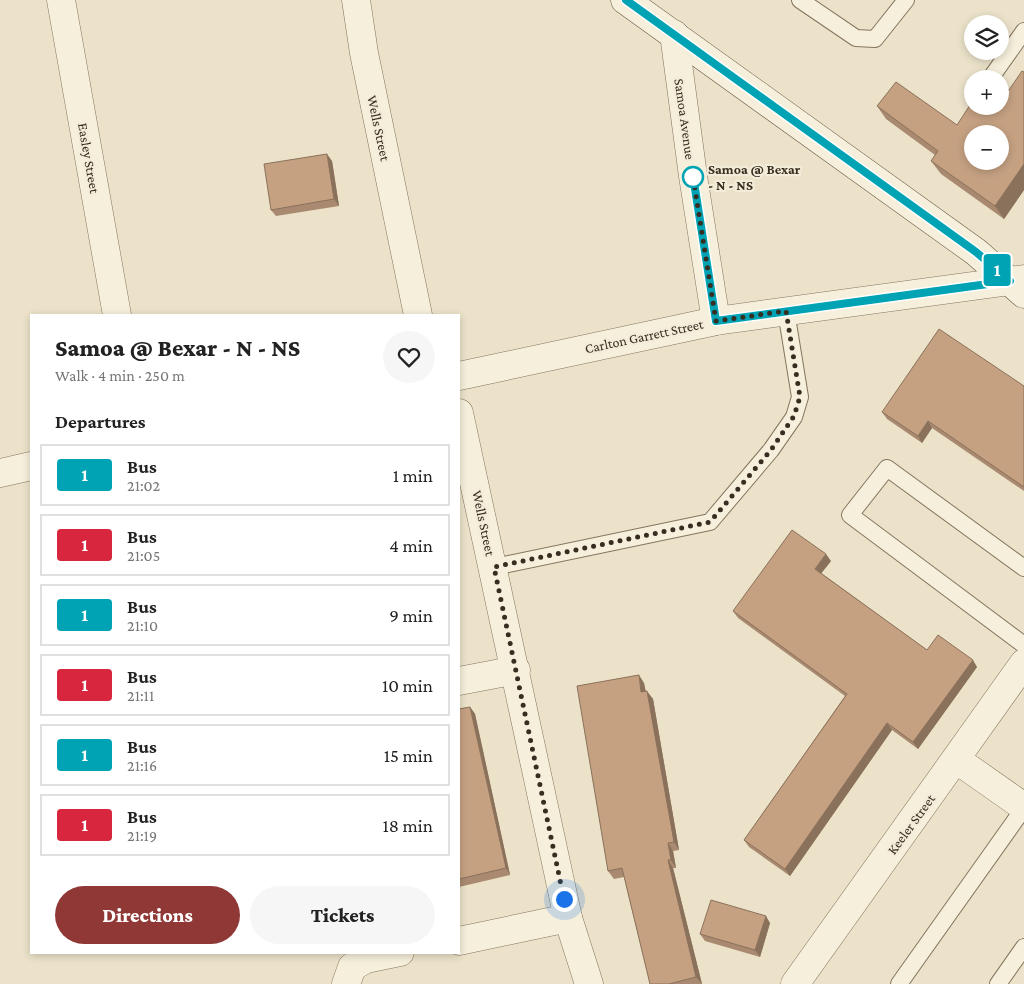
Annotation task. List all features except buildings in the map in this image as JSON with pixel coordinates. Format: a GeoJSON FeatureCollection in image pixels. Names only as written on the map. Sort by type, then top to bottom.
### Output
{"type":"FeatureCollection","features":[{"type":"Feature","properties":{"kind":"street","name":"Easley Street"},"geometry":{"type":"LineString","coordinates":[[61,0],[118,314]]}},
{"type":"Feature","properties":{"kind":"street","name":"Wells Street"},"geometry":{"type":"LineString","coordinates":[[356,0],[366,63],[418,314]]}},
{"type":"Feature","properties":{"kind":"street"},"geometry":{"type":"LineString","coordinates":[[626,0],[1019,284]]}},
{"type":"Feature","properties":{"kind":"street","name":"Samoa Avenue"},"geometry":{"type":"LineString","coordinates":[[674,34],[693,176],[716,321]]}},
{"type":"Feature","properties":{"kind":"street","name":"Carlton Garrett Street"},"geometry":{"type":"LineString","coordinates":[[460,376],[716,321],[1019,284]]}},
{"type":"Feature","properties":{"kind":"street","name":"Wells Street"},"geometry":{"type":"LineString","coordinates":[[460,417],[494,567],[568,918],[589,984]]}},
{"type":"Feature","properties":{"kind":"street"},"geometry":{"type":"LineString","coordinates":[[0,473],[30,466]]}},
{"type":"Feature","properties":{"kind":"street","name":"Keeler Street"},"geometry":{"type":"LineString","coordinates":[[795,984],[1024,664]]}},
{"type":"Feature","properties":{"kind":"street"},"geometry":{"type":"LineString","coordinates":[[460,681],[516,670]]}},
{"type":"Feature","properties":{"kind":"street"},"geometry":{"type":"LineString","coordinates":[[957,760],[1024,807]]}},
{"type":"Feature","properties":{"kind":"street"},"geometry":{"type":"LineString","coordinates":[[460,941],[568,918]]}},
{"type":"Feature","properties":{"kind":"street"},"geometry":{"type":"LineString","coordinates":[[346,984],[352,967],[366,959],[390,954]]}},
{"type":"Feature","properties":{"kind":"lane"},"geometry":{"type":"LineString","coordinates":[[800,0],[856,38],[876,39],[906,0]]}},
{"type":"Feature","properties":{"kind":"lane"},"geometry":{"type":"LineString","coordinates":[[996,70],[1024,31]]}},
{"type":"Feature","properties":{"kind":"lane"},"geometry":{"type":"LineString","coordinates":[[494,567],[710,522],[771,450],[794,416],[800,397],[786,311]]}},
{"type":"Feature","properties":{"kind":"lane"},"geometry":{"type":"LineString","coordinates":[[1024,568],[887,468],[850,515],[1024,645]]}},
{"type":"Feature","properties":{"kind":"lane"},"geometry":{"type":"LineString","coordinates":[[899,984],[1024,807]]}},
{"type":"Feature","properties":{"kind":"lane"},"geometry":{"type":"LineString","coordinates":[[998,984],[1024,947]]}},
{"type":"Feature","properties":{"kind":"bus line","name":"1"},"geometry":{"type":"LineString","coordinates":[[626,0],[976,252],[1010,281],[716,321],[693,176]]}},
{"type":"Feature","properties":{"kind":"place","name":"Samoa @ Bexar - N - NS"},"geometry":{"type":"Point","coordinates":[693,177]}},
{"type":"Feature","properties":{"kind":"route"},"geometry":{"type":"LineString","coordinates":[[564,899],[494,567],[710,522],[771,450],[794,416],[800,397],[786,311],[716,321],[693,177]]}}]}
